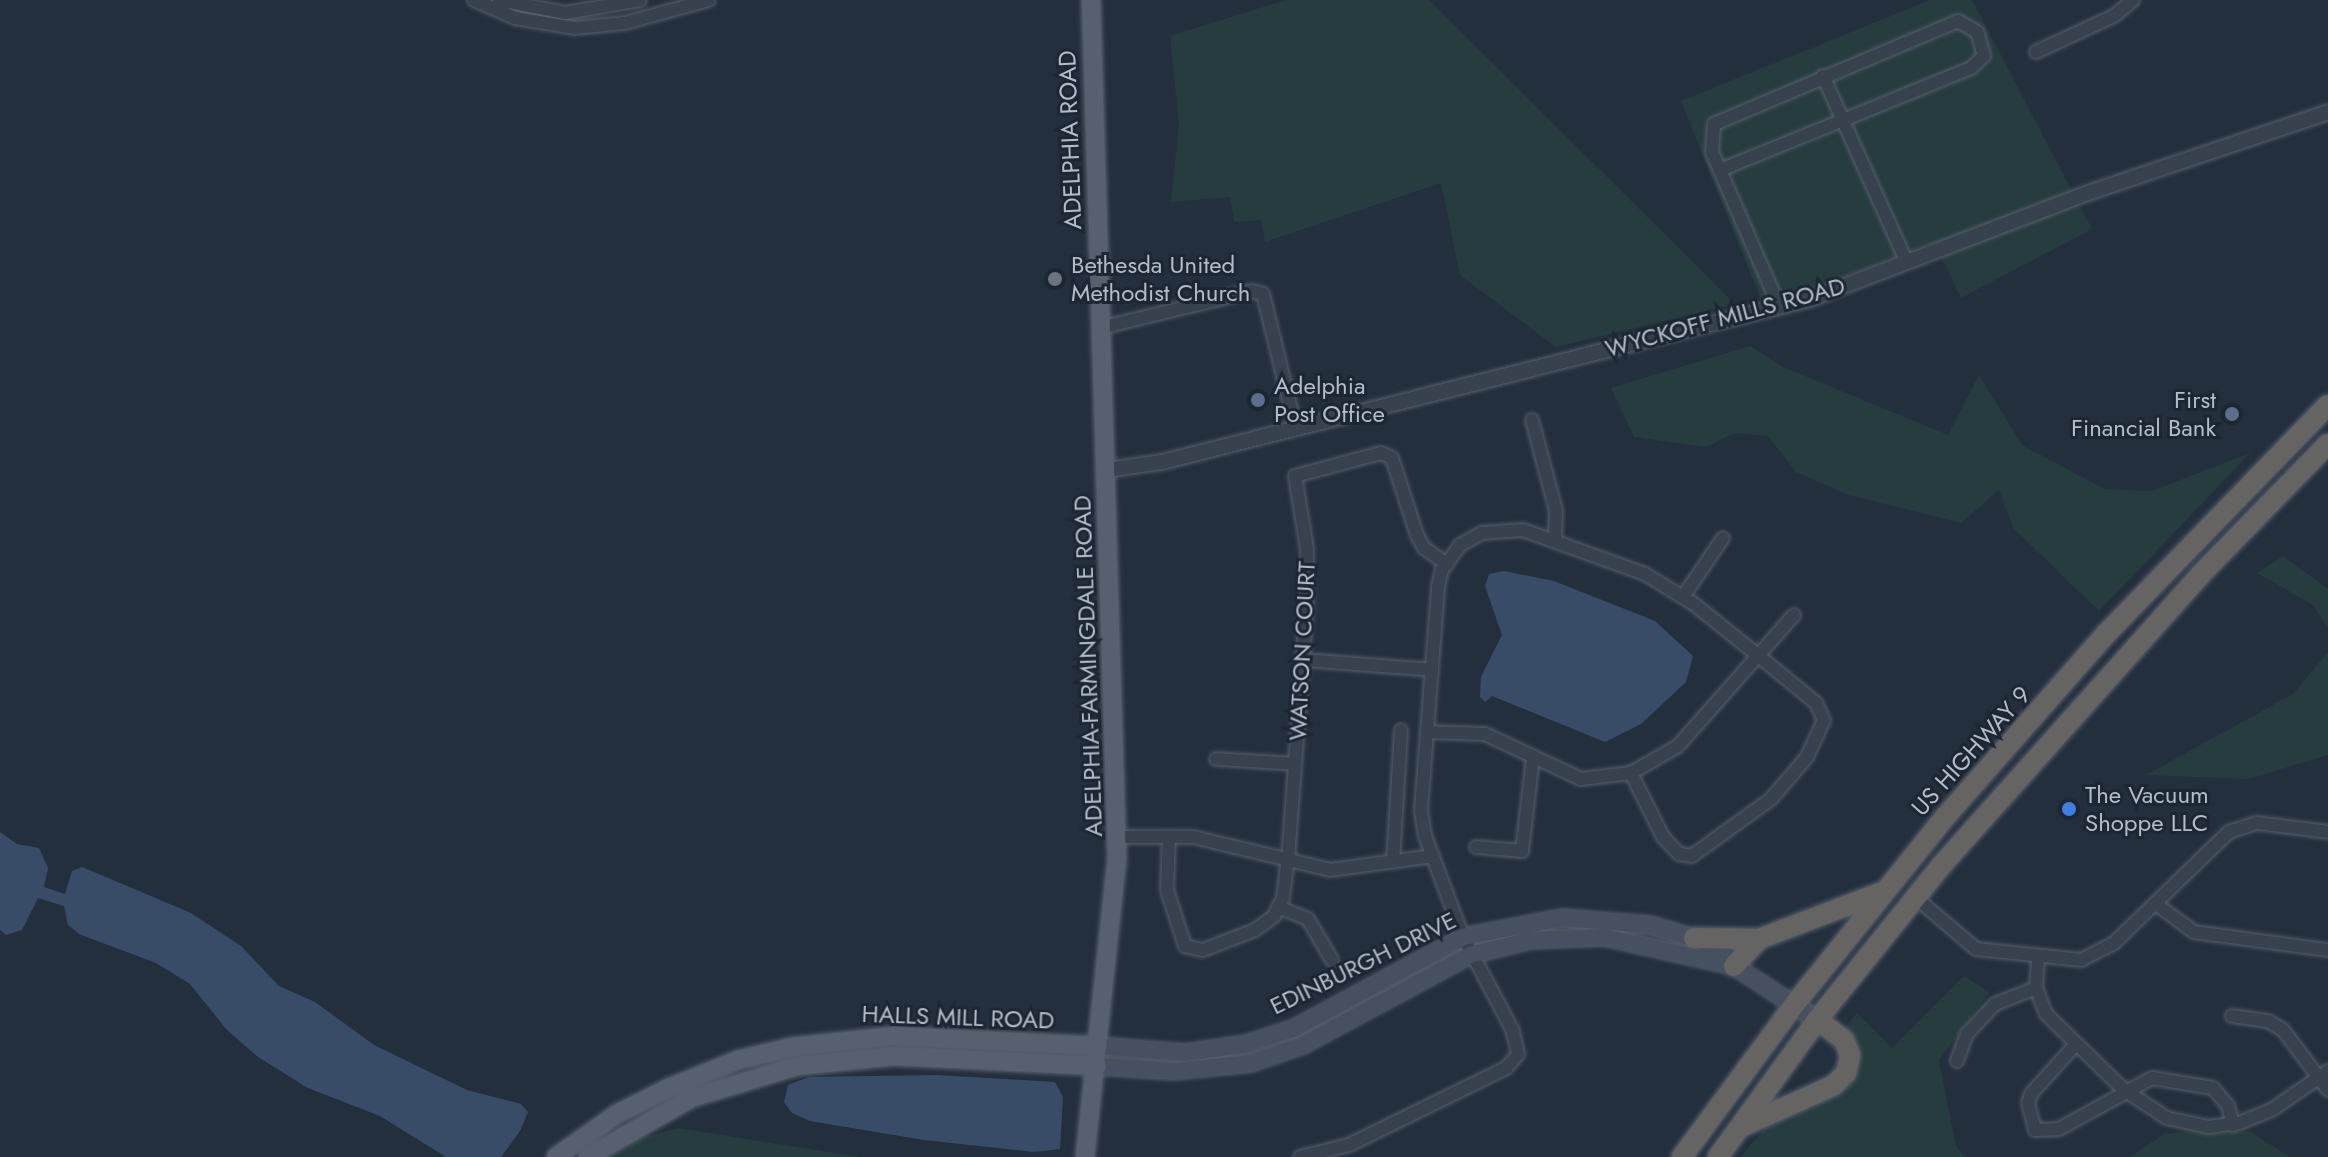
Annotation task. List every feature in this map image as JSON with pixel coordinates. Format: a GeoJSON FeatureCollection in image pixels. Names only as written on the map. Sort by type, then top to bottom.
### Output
{"type":"FeatureCollection","features":[{"type":"Feature","properties":{"kind":"highway","name":"US HIGHWAY 9"},"geometry":{"type":"LineString","coordinates":[[1682,1157],[1794,1005],[1887,890],[2105,635],[2328,405]]}},
{"type":"Feature","properties":{"kind":"highway"},"geometry":{"type":"LineString","coordinates":[[1718,1157],[1817,1020],[1915,897],[2077,709],[2328,444]]}},
{"type":"Feature","properties":{"kind":"highway"},"geometry":{"type":"LineString","coordinates":[[1694,938],[1759,939],[1840,912],[1887,890]]}},
{"type":"Feature","properties":{"kind":"highway"},"geometry":{"type":"LineString","coordinates":[[1734,966],[1759,939]]}},
{"type":"Feature","properties":{"kind":"highway"},"geometry":{"type":"LineString","coordinates":[[1737,1128],[1834,1085],[1846,1073],[1850,1055],[1844,1040],[1817,1020]]}},
{"type":"Feature","properties":{"kind":"main road","name":"ADELPHIA ROAD"},"geometry":{"type":"LineString","coordinates":[[1091,0],[1107,470]]}},
{"type":"Feature","properties":{"kind":"main road","name":"ADELPHIA-FARMINGDALE ROAD"},"geometry":{"type":"LineString","coordinates":[[1085,1157],[1117,860],[1107,470]]}},
{"type":"Feature","properties":{"kind":"main road","name":"EDINBURGH DRIVE"},"geometry":{"type":"LineString","coordinates":[[1098,1046],[1186,1053],[1246,1044],[1295,1028],[1463,937],[1527,921],[1589,918],[1650,925],[1694,938],[1726,954],[1734,966]]}},
{"type":"Feature","properties":{"kind":"main road","name":"EDINBURGH DRIVE"},"geometry":{"type":"LineString","coordinates":[[1097,1066],[1174,1071],[1251,1063],[1303,1045],[1470,955],[1530,940],[1604,937],[1734,966],[1817,1020]]}},
{"type":"Feature","properties":{"kind":"main road","name":"HALLS MILL ROAD"},"geometry":{"type":"LineString","coordinates":[[556,1157],[648,1097],[738,1060],[792,1047],[894,1036],[1098,1046]]}},
{"type":"Feature","properties":{"kind":"main road","name":"HALLS MILL ROAD"},"geometry":{"type":"LineString","coordinates":[[588,1157],[691,1098],[797,1066],[894,1056],[1097,1066]]}},
{"type":"Feature","properties":{"kind":"street"},"geometry":{"type":"LineString","coordinates":[[474,0],[515,18],[575,28],[625,23],[709,0]]}},
{"type":"Feature","properties":{"kind":"street"},"geometry":{"type":"LineString","coordinates":[[499,0],[565,13],[635,1]]}},
{"type":"Feature","properties":{"kind":"street"},"geometry":{"type":"LineString","coordinates":[[2036,52],[2114,16],[2133,0]]}},
{"type":"Feature","properties":{"kind":"street"},"geometry":{"type":"LineString","coordinates":[[1720,170],[1977,65],[1984,56],[1982,41],[1971,24],[1958,21],[1718,119],[1710,142],[1720,170],[1779,306]]}},
{"type":"Feature","properties":{"kind":"street"},"geometry":{"type":"LineString","coordinates":[[1823,76],[1906,261]]}},
{"type":"Feature","properties":{"kind":"street","name":"WYCKOFF MILLS ROAD"},"geometry":{"type":"LineString","coordinates":[[1107,470],[1162,462],[1295,425],[1831,292],[1906,261],[2328,112]]}},
{"type":"Feature","properties":{"kind":"street"},"geometry":{"type":"LineString","coordinates":[[1100,328],[1252,291],[1263,294],[1295,425]]}},
{"type":"Feature","properties":{"kind":"street"},"geometry":{"type":"LineString","coordinates":[[1532,420],[1556,511],[1555,539]]}},
{"type":"Feature","properties":{"kind":"street","name":"WATSON COURT"},"geometry":{"type":"LineString","coordinates":[[1278,907],[1288,860],[1303,660],[1307,549],[1295,476],[1381,453],[1392,458],[1417,535],[1424,548],[1447,564]]}},
{"type":"Feature","properties":{"kind":"street"},"geometry":{"type":"LineString","coordinates":[[1300,1157],[1349,1145],[1506,1068],[1518,1054],[1512,1029],[1470,955],[1433,856],[1421,810],[1438,587],[1447,564],[1460,545],[1482,533],[1523,530],[1645,574],[1683,597],[1760,657],[1816,703],[1824,720],[1807,757],[1771,799],[1692,856],[1679,854],[1663,837],[1631,773]]}},
{"type":"Feature","properties":{"kind":"street"},"geometry":{"type":"LineString","coordinates":[[1683,597],[1723,538]]}},
{"type":"Feature","properties":{"kind":"street"},"geometry":{"type":"LineString","coordinates":[[1427,732],[1485,734],[1581,779],[1631,773],[1678,746],[1794,615]]}},
{"type":"Feature","properties":{"kind":"street"},"geometry":{"type":"LineString","coordinates":[[1303,660],[1432,670]]}},
{"type":"Feature","properties":{"kind":"street"},"geometry":{"type":"LineString","coordinates":[[1393,862],[1401,730]]}},
{"type":"Feature","properties":{"kind":"street"},"geometry":{"type":"LineString","coordinates":[[1476,847],[1522,851],[1533,758]]}},
{"type":"Feature","properties":{"kind":"street"},"geometry":{"type":"LineString","coordinates":[[1216,759],[1295,764]]}},
{"type":"Feature","properties":{"kind":"street"},"geometry":{"type":"LineString","coordinates":[[1915,897],[1969,946],[2038,960],[2065,962],[2096,955],[2156,904],[2224,835],[2239,827],[2263,823],[2328,832]]}},
{"type":"Feature","properties":{"kind":"street"},"geometry":{"type":"LineString","coordinates":[[1117,837],[1193,837],[1330,870],[1433,856]]}},
{"type":"Feature","properties":{"kind":"street"},"geometry":{"type":"LineString","coordinates":[[1169,837],[1167,890],[1185,946],[1193,951],[1255,930],[1278,907],[1308,919],[1332,960]]}},
{"type":"Feature","properties":{"kind":"street"},"geometry":{"type":"LineString","coordinates":[[2156,904],[2194,932],[2328,950]]}},
{"type":"Feature","properties":{"kind":"street"},"geometry":{"type":"LineString","coordinates":[[2038,960],[2036,988],[2046,1014],[2123,1089],[2152,1111],[2182,1123],[2233,1125],[2263,1114],[2323,1074]]}},
{"type":"Feature","properties":{"kind":"street"},"geometry":{"type":"LineString","coordinates":[[1957,1061],[1967,1034],[1995,1004],[2036,988]]}},
{"type":"Feature","properties":{"kind":"street"},"geometry":{"type":"LineString","coordinates":[[2232,1016],[2268,1021],[2283,1030],[2323,1074],[2328,1090]]}},
{"type":"Feature","properties":{"kind":"street"},"geometry":{"type":"LineString","coordinates":[[2076,1044],[2031,1094],[2035,1130],[2059,1129],[2123,1089],[2152,1078],[2205,1084],[2221,1094],[2233,1125]]}},
{"type":"Feature","properties":{"kind":"green space"},"geometry":{"type":"Polygon","coordinates":[[[1286,0],[1429,0],[1735,304],[1556,347],[1460,275],[1441,183],[1265,242],[1261,220],[1234,222],[1230,197],[1171,202],[1179,124],[1170,36],[1286,0]]]}},
{"type":"Feature","properties":{"kind":"green space"},"geometry":{"type":"Polygon","coordinates":[[[1930,0],[1972,0],[2092,229],[1961,298],[1934,242],[1764,307],[1681,101],[1930,0]]]}},
{"type":"Feature","properties":{"kind":"green space"},"geometry":{"type":"Polygon","coordinates":[[[1750,346],[1783,367],[1948,435],[1979,375],[2022,445],[2104,489],[2152,491],[2250,453],[2099,611],[2013,528],[1999,490],[1961,523],[1846,494],[1796,472],[1768,436],[1735,433],[1706,447],[1634,437],[1611,388],[1750,346]]]}},
{"type":"Feature","properties":{"kind":"green space"},"geometry":{"type":"Polygon","coordinates":[[[2283,556],[2328,589],[2328,628],[2313,605],[2257,573],[2283,556]]]}},
{"type":"Feature","properties":{"kind":"green space"},"geometry":{"type":"Polygon","coordinates":[[[2328,652],[2328,755],[2248,779],[2146,775],[2293,694],[2328,652]]]}},
{"type":"Feature","properties":{"kind":"green space"},"geometry":{"type":"Polygon","coordinates":[[[1964,976],[1990,992],[1939,1060],[1956,1146],[1965,1157],[1741,1157],[1772,1119],[1841,1088],[1843,1030],[1857,1013],[1892,1048],[1964,976]]]}},
{"type":"Feature","properties":{"kind":"green space"},"geometry":{"type":"Polygon","coordinates":[[[678,1128],[860,1157],[604,1157],[634,1140],[678,1128]]]}},
{"type":"Feature","properties":{"kind":"green space"},"geometry":{"type":"Polygon","coordinates":[[[2207,1129],[2251,1132],[2290,1157],[2130,1157],[2164,1134],[2207,1129]]]}},
{"type":"Feature","properties":{"kind":"water"},"geometry":{"type":"Polygon","coordinates":[[[1504,571],[1554,581],[1655,621],[1693,656],[1686,682],[1641,724],[1605,742],[1492,696],[1485,702],[1480,697],[1481,677],[1502,635],[1485,586],[1489,574],[1504,571]]]}},
{"type":"Feature","properties":{"kind":"water"},"geometry":{"type":"Polygon","coordinates":[[[0,832],[17,844],[39,848],[48,868],[44,887],[65,894],[72,871],[82,867],[191,913],[241,946],[279,986],[315,1002],[374,1045],[467,1090],[521,1104],[528,1112],[520,1131],[501,1157],[446,1157],[380,1116],[308,1088],[258,1057],[227,1030],[190,984],[156,963],[79,934],[68,925],[64,906],[38,898],[22,930],[6,935],[0,930],[0,832]]]}},
{"type":"Feature","properties":{"kind":"water"},"geometry":{"type":"Polygon","coordinates":[[[936,1075],[1055,1082],[1063,1097],[1060,1149],[1034,1152],[924,1140],[810,1121],[792,1113],[784,1102],[788,1085],[809,1077],[936,1075]]]}},
{"type":"Feature","properties":{"kind":"place","name":"Bethesda United Methodist Church"},"geometry":{"type":"Point","coordinates":[1055,279]}},
{"type":"Feature","properties":{"kind":"place","name":"Adelphia Post Office"},"geometry":{"type":"Point","coordinates":[1258,400]}},
{"type":"Feature","properties":{"kind":"place","name":"First Financial Bank"},"geometry":{"type":"Point","coordinates":[2232,414]}},
{"type":"Feature","properties":{"kind":"place","name":"The Vacuum Shoppe LLC"},"geometry":{"type":"Point","coordinates":[2069,809]}}]}
